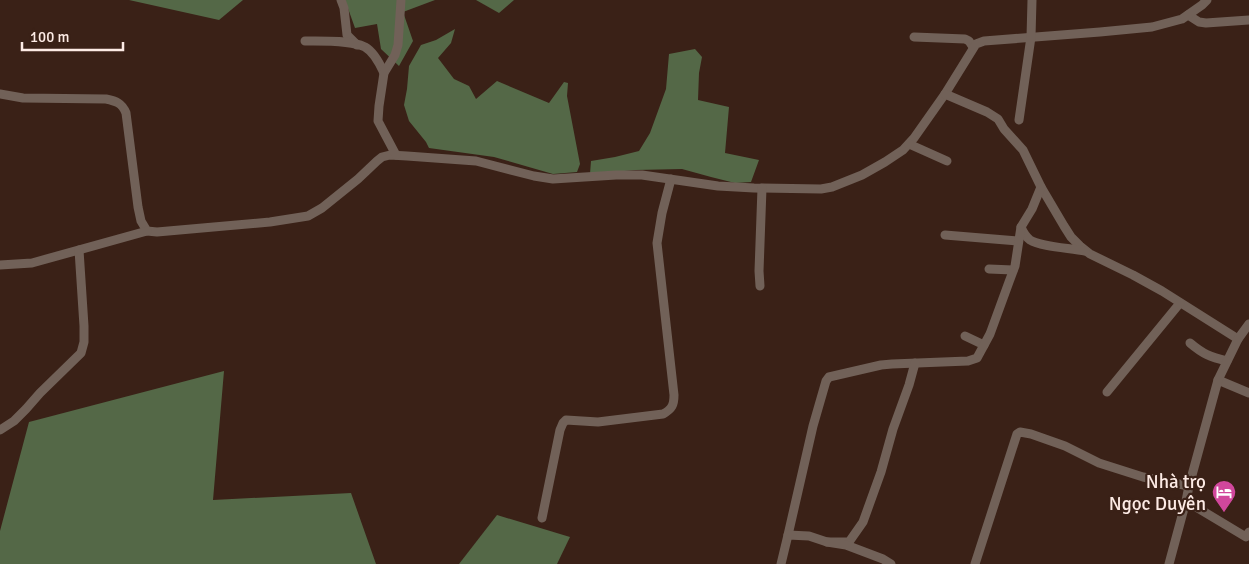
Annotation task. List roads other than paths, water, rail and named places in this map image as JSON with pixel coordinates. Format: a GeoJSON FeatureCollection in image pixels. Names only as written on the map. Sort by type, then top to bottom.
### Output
{"type":"FeatureCollection","features":[{"type":"Feature","properties":{"kind":"street"},"geometry":{"type":"LineString","coordinates":[[341,0],[344,8],[347,35],[358,45]]}},
{"type":"Feature","properties":{"kind":"street"},"geometry":{"type":"LineString","coordinates":[[396,156],[378,122],[384,72],[398,45],[401,0]]}},
{"type":"Feature","properties":{"kind":"street"},"geometry":{"type":"LineString","coordinates":[[1019,120],[1031,37],[1032,0]]}},
{"type":"Feature","properties":{"kind":"street"},"geometry":{"type":"LineString","coordinates":[[0,265],[32,263],[148,231],[157,232],[270,222],[308,216],[322,208],[382,157],[396,156],[476,161],[534,176],[553,178],[642,175],[718,186],[821,189],[832,187],[862,175],[903,150],[914,138],[945,94],[976,44],[984,41],[1152,27],[1182,19],[1202,6],[1207,0]]}},
{"type":"Feature","properties":{"kind":"street"},"geometry":{"type":"LineString","coordinates":[[1188,15],[1199,22],[1215,23],[1249,20]]}},
{"type":"Feature","properties":{"kind":"street"},"geometry":{"type":"LineString","coordinates":[[914,37],[965,39],[973,47]]}},
{"type":"Feature","properties":{"kind":"street"},"geometry":{"type":"LineString","coordinates":[[305,41],[345,42],[358,45],[365,48],[378,60],[384,72]]}},
{"type":"Feature","properties":{"kind":"street"},"geometry":{"type":"LineString","coordinates":[[0,94],[24,98],[106,99],[114,100],[120,104],[126,113],[141,221],[148,231]]}},
{"type":"Feature","properties":{"kind":"street"},"geometry":{"type":"LineString","coordinates":[[945,94],[996,117],[1023,150],[1041,187],[1071,237],[1086,251],[1162,291],[1238,339]]}},
{"type":"Feature","properties":{"kind":"street"},"geometry":{"type":"LineString","coordinates":[[909,144],[947,161]]}},
{"type":"Feature","properties":{"kind":"street"},"geometry":{"type":"LineString","coordinates":[[542,518],[560,430],[566,420],[598,422],[663,414],[671,409],[674,404],[657,243],[662,213],[671,179]]}},
{"type":"Feature","properties":{"kind":"street"},"geometry":{"type":"LineString","coordinates":[[781,564],[813,426],[826,381],[829,377],[881,365],[973,360],[977,358],[990,334],[1013,270],[1021,227],[1032,209],[1041,187]]}},
{"type":"Feature","properties":{"kind":"street"},"geometry":{"type":"LineString","coordinates":[[760,286],[762,188]]}},
{"type":"Feature","properties":{"kind":"street"},"geometry":{"type":"LineString","coordinates":[[1021,227],[1023,233],[1031,240],[1053,246],[1086,251]]}},
{"type":"Feature","properties":{"kind":"street"},"geometry":{"type":"LineString","coordinates":[[944,235],[1018,241]]}},
{"type":"Feature","properties":{"kind":"street"},"geometry":{"type":"LineString","coordinates":[[0,430],[14,421],[81,354],[84,342],[84,326],[79,250]]}},
{"type":"Feature","properties":{"kind":"street"},"geometry":{"type":"LineString","coordinates":[[989,269],[1013,270]]}},
{"type":"Feature","properties":{"kind":"street"},"geometry":{"type":"LineString","coordinates":[[1107,392],[1180,303]]}},
{"type":"Feature","properties":{"kind":"street"},"geometry":{"type":"LineString","coordinates":[[1169,564],[1218,380],[1238,339],[1249,324]]}},
{"type":"Feature","properties":{"kind":"street"},"geometry":{"type":"LineString","coordinates":[[965,336],[984,345]]}},
{"type":"Feature","properties":{"kind":"street"},"geometry":{"type":"LineString","coordinates":[[1190,343],[1211,358],[1227,361]]}},
{"type":"Feature","properties":{"kind":"street"},"geometry":{"type":"LineString","coordinates":[[827,542],[849,542],[863,522],[881,472],[915,363]]}},
{"type":"Feature","properties":{"kind":"street"},"geometry":{"type":"LineString","coordinates":[[1218,380],[1249,393]]}},
{"type":"Feature","properties":{"kind":"street"},"geometry":{"type":"LineString","coordinates":[[975,564],[1020,432],[1065,446],[1099,463],[1143,477],[1189,486]]}},
{"type":"Feature","properties":{"kind":"street"},"geometry":{"type":"LineString","coordinates":[[1186,501],[1248,536]]}},
{"type":"Feature","properties":{"kind":"street"},"geometry":{"type":"LineString","coordinates":[[788,535],[808,536],[846,546],[883,558],[891,564]]}},
{"type":"Feature","properties":{"kind":"place","name":"Nhà trọ Ngọc Duyên"},"geometry":{"type":"Point","coordinates":[1224,513]}}]}
